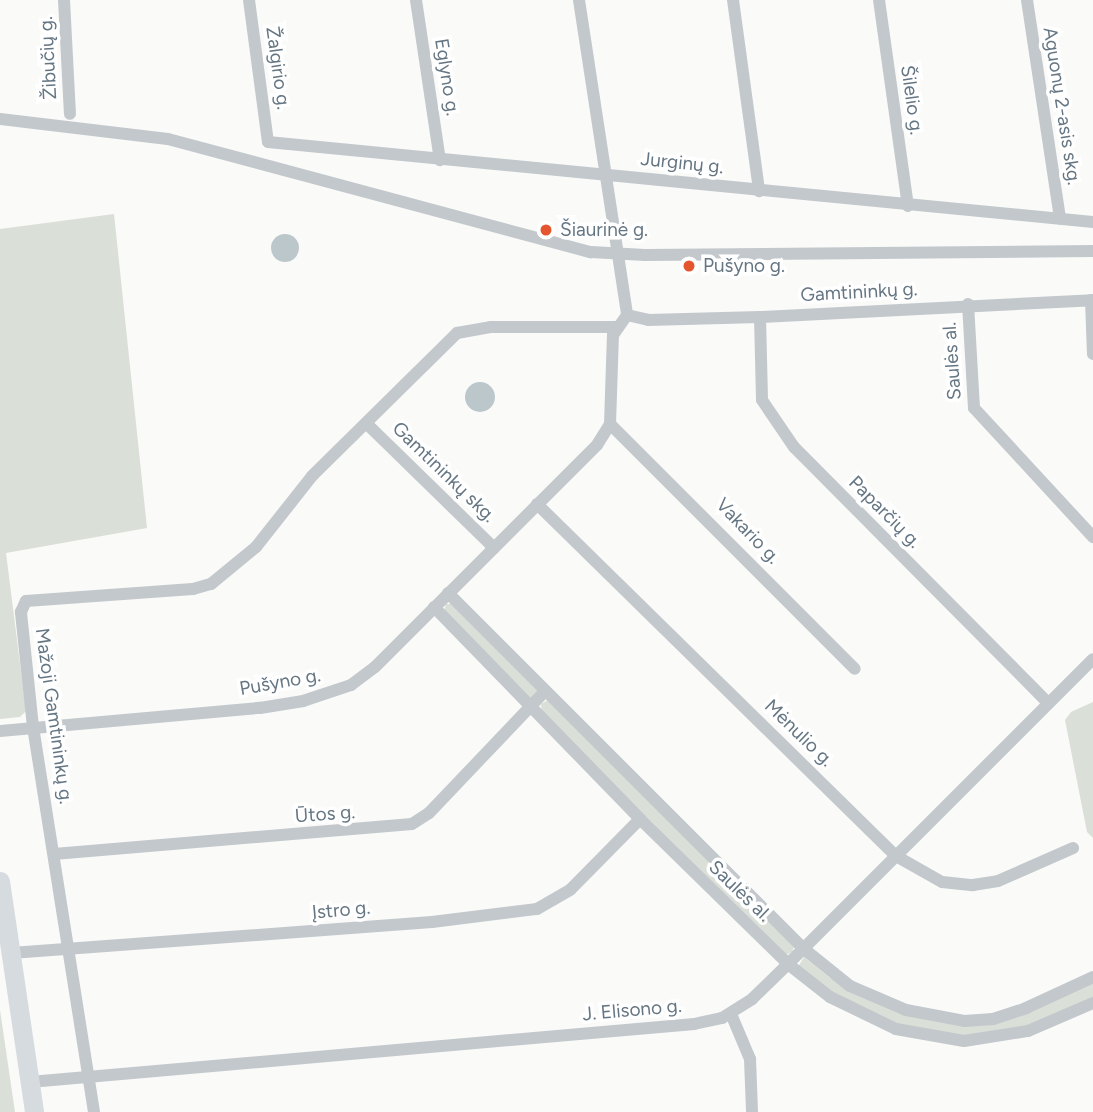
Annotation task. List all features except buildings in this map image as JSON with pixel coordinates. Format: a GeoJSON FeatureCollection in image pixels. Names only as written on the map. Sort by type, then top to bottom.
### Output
{"type":"FeatureCollection","features":[{"type":"Feature","properties":{"kind":"highway"},"geometry":{"type":"LineString","coordinates":[[0,881],[34,1112]]}},
{"type":"Feature","properties":{"kind":"street","name":"Žibučių g."},"geometry":{"type":"LineString","coordinates":[[64,0],[70,114]]}},
{"type":"Feature","properties":{"kind":"street","name":"Žalgirio g."},"geometry":{"type":"LineString","coordinates":[[249,0],[268,142]]}},
{"type":"Feature","properties":{"kind":"street","name":"Eglyno g."},"geometry":{"type":"LineString","coordinates":[[416,0],[440,160]]}},
{"type":"Feature","properties":{"kind":"street"},"geometry":{"type":"LineString","coordinates":[[579,0],[627,315],[616,327],[609,356],[610,424]]}},
{"type":"Feature","properties":{"kind":"street"},"geometry":{"type":"LineString","coordinates":[[733,0],[759,191]]}},
{"type":"Feature","properties":{"kind":"street","name":"Šilelio g."},"geometry":{"type":"LineString","coordinates":[[879,0],[908,205]]}},
{"type":"Feature","properties":{"kind":"street","name":"Aguonų 2-asis skg."},"geometry":{"type":"LineString","coordinates":[[1027,0],[1060,219]]}},
{"type":"Feature","properties":{"kind":"street"},"geometry":{"type":"LineString","coordinates":[[0,119],[169,139],[554,244],[618,254],[1093,251]]}},
{"type":"Feature","properties":{"kind":"street","name":"Jurginų g."},"geometry":{"type":"LineString","coordinates":[[268,142],[1093,222]]}},
{"type":"Feature","properties":{"kind":"street"},"geometry":{"type":"LineString","coordinates":[[1092,300],[1093,354]]}},
{"type":"Feature","properties":{"kind":"street","name":"Gamtininkų g."},"geometry":{"type":"LineString","coordinates":[[627,315],[648,320],[760,317],[968,304],[1092,300]]}},
{"type":"Feature","properties":{"kind":"street","name":"Saulės al."},"geometry":{"type":"LineString","coordinates":[[968,304],[974,408],[1093,537]]}},
{"type":"Feature","properties":{"kind":"street","name":"Paparčių g."},"geometry":{"type":"LineString","coordinates":[[760,317],[762,400],[794,447],[1048,703]]}},
{"type":"Feature","properties":{"kind":"street","name":"Mažoji Gamtininkų g."},"geometry":{"type":"LineString","coordinates":[[94,1112],[33,727],[21,612],[26,601],[211,584],[256,547],[312,476],[457,333],[491,327],[616,327]]}},
{"type":"Feature","properties":{"kind":"street","name":"Gamtininkų skg."},"geometry":{"type":"LineString","coordinates":[[366,423],[494,548]]}},
{"type":"Feature","properties":{"kind":"street","name":"Pušyno g."},"geometry":{"type":"LineString","coordinates":[[0,731],[260,708],[321,696],[363,677],[597,445],[610,424]]}},
{"type":"Feature","properties":{"kind":"street","name":"Vakario g."},"geometry":{"type":"LineString","coordinates":[[610,424],[855,668]]}},
{"type":"Feature","properties":{"kind":"street","name":"Mėnulio g."},"geometry":{"type":"LineString","coordinates":[[537,504],[896,856],[942,882],[973,885],[998,881],[1073,848]]}},
{"type":"Feature","properties":{"kind":"street","name":"Saulės al."},"geometry":{"type":"LineString","coordinates":[[448,593],[831,973],[878,1000],[964,1021],[993,1019],[1026,1008],[1093,977]]}},
{"type":"Feature","properties":{"kind":"street","name":"Saulės al."},"geometry":{"type":"LineString","coordinates":[[434,607],[529,708],[788,964],[862,1015],[927,1037],[994,1040],[1028,1031],[1093,1003]]}},
{"type":"Feature","properties":{"kind":"street","name":"J. Elisono g."},"geometry":{"type":"LineString","coordinates":[[30,1082],[694,1024],[731,1014],[788,964],[1093,659]]}},
{"type":"Feature","properties":{"kind":"street","name":"Ūtos g."},"geometry":{"type":"LineString","coordinates":[[54,854],[412,824],[429,813],[545,691]]}},
{"type":"Feature","properties":{"kind":"street","name":"Įstro g."},"geometry":{"type":"LineString","coordinates":[[11,953],[68,952],[537,909],[571,889],[640,819]]}},
{"type":"Feature","properties":{"kind":"street"},"geometry":{"type":"LineString","coordinates":[[731,1014],[750,1059],[752,1112]]}},
{"type":"Feature","properties":{"kind":"shaded area"},"geometry":{"type":"Polygon","coordinates":[[[114,214],[147,528],[6,553],[26,711],[20,717],[0,719],[0,229],[114,214]]]}},
{"type":"Feature","properties":{"kind":"shaded area"},"geometry":{"type":"Polygon","coordinates":[[[285,234],[295,238],[299,248],[295,258],[285,262],[275,258],[271,248],[275,238],[285,234]]]}},
{"type":"Feature","properties":{"kind":"shaded area"},"geometry":{"type":"Polygon","coordinates":[[[480,382],[491,386],[495,397],[491,408],[480,412],[469,408],[465,397],[469,386],[480,382]]]}},
{"type":"Feature","properties":{"kind":"shaded area"},"geometry":{"type":"Polygon","coordinates":[[[446,604],[454,604],[537,686],[537,693],[531,699],[444,612],[446,604]]]}},
{"type":"Feature","properties":{"kind":"shaded area"},"geometry":{"type":"Polygon","coordinates":[[[548,700],[794,947],[792,952],[786,955],[542,714],[541,704],[548,700]]]}},
{"type":"Feature","properties":{"kind":"shaded area"},"geometry":{"type":"Polygon","coordinates":[[[1093,702],[1093,838],[1087,832],[1065,720],[1071,712],[1093,702]]]}},
{"type":"Feature","properties":{"kind":"shaded area"},"geometry":{"type":"Polygon","coordinates":[[[804,957],[830,978],[964,1024],[1093,981],[1093,1000],[1028,1027],[966,1039],[899,1026],[844,1001],[798,967],[804,957]]]}},
{"type":"Feature","properties":{"kind":"shaded area"},"geometry":{"type":"Polygon","coordinates":[[[0,1010],[15,1112],[0,1112],[0,1010]]]}},
{"type":"Feature","properties":{"kind":"place","name":"Šiaurinė g."},"geometry":{"type":"Point","coordinates":[546,230]}},
{"type":"Feature","properties":{"kind":"place","name":"Pušyno g."},"geometry":{"type":"Point","coordinates":[689,266]}}]}
